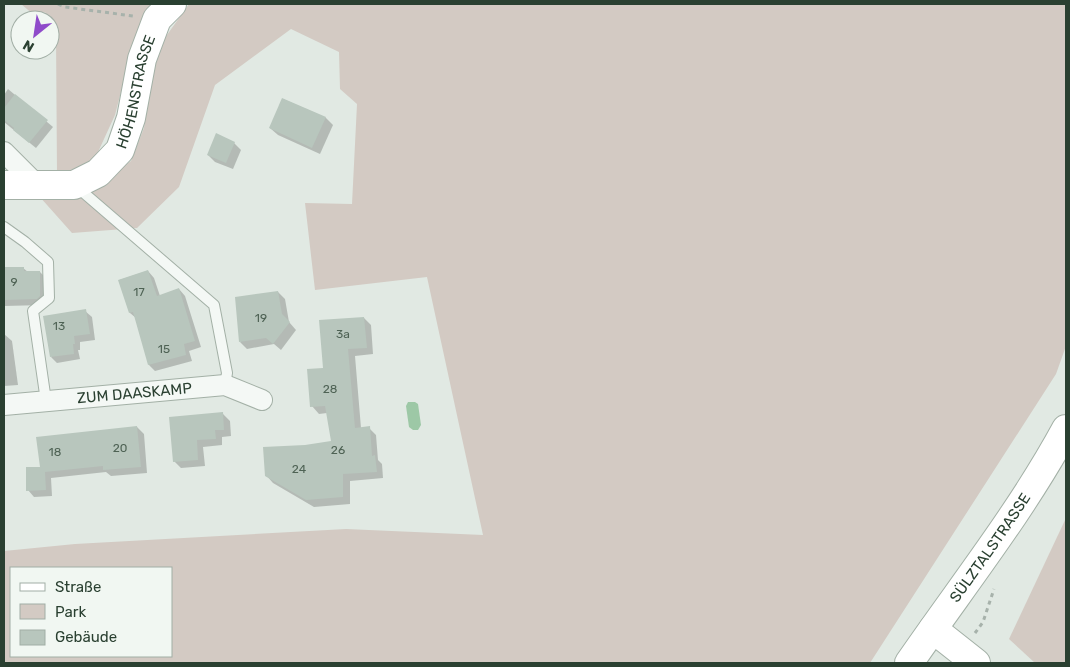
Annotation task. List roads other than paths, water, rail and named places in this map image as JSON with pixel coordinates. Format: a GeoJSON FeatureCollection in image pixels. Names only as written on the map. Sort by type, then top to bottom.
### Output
{"type":"FeatureCollection","features":[{"type":"Feature","properties":{"kind":"main road","name":"HÖHENSTRASSE"},"geometry":{"type":"LineString","coordinates":[[4,185],[74,184],[98,173],[120,150],[131,118],[142,59],[165,11]]}},
{"type":"Feature","properties":{"kind":"main road","name":"SÜLZTALSTRASSE"},"geometry":{"type":"LineString","coordinates":[[909,663],[1003,530],[1054,452],[1066,429]]}},
{"type":"Feature","properties":{"kind":"main road"},"geometry":{"type":"LineString","coordinates":[[933,629],[976,663]]}},
{"type":"Feature","properties":{"kind":"street"},"geometry":{"type":"LineString","coordinates":[[4,152],[37,185]]}},
{"type":"Feature","properties":{"kind":"street","name":"ZUM DAASKAMP"},"geometry":{"type":"LineString","coordinates":[[4,405],[225,386],[262,400]]}},
{"type":"Feature","properties":{"kind":"lane"},"geometry":{"type":"LineString","coordinates":[[74,184],[214,305],[227,373],[225,386]]}},
{"type":"Feature","properties":{"kind":"lane"},"geometry":{"type":"LineString","coordinates":[[4,227],[26,242],[48,262],[49,298],[33,310],[46,401]]}}]}
